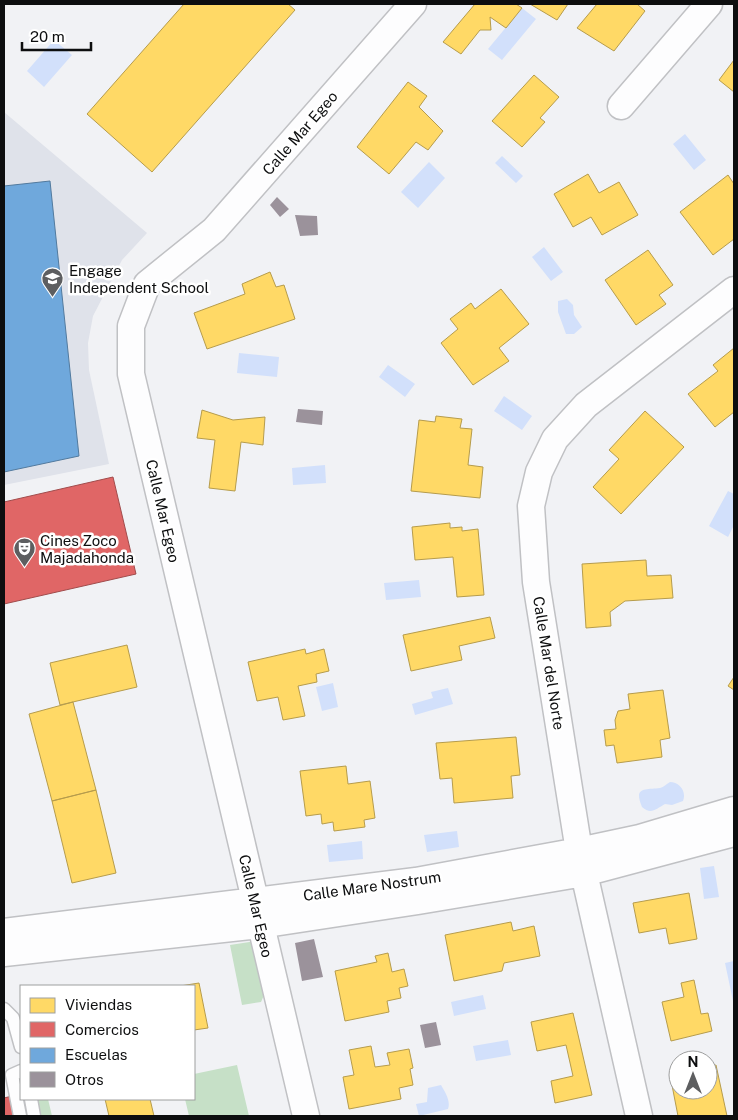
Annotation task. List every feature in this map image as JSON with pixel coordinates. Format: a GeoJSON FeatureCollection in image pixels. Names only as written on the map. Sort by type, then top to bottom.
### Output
{"type":"FeatureCollection","features":[{"type":"Feature","properties":{"kind":"street","name":"Calle Mar Egeo"},"geometry":{"type":"LineString","coordinates":[[306,1116],[131,374],[131,326],[147,284],[214,230],[413,4]]}},
{"type":"Feature","properties":{"kind":"street"},"geometry":{"type":"LineString","coordinates":[[621,106],[709,4]]}},
{"type":"Feature","properties":{"kind":"street","name":"Calle Mar del Norte"},"geometry":{"type":"LineString","coordinates":[[639,1116],[581,862],[536,582],[531,506],[538,472],[555,439],[586,405],[734,290]]}},
{"type":"Feature","properties":{"kind":"street","name":"Calle Mare Nostrum"},"geometry":{"type":"LineString","coordinates":[[581,862],[640,838],[734,810]]}},
{"type":"Feature","properties":{"kind":"street","name":"Calle Mare Nostrum"},"geometry":{"type":"LineString","coordinates":[[4,953],[257,913],[416,881],[581,862],[734,833]]}},
{"type":"Feature","properties":{"kind":"street","name":"Calle Mare Nostrum"},"geometry":{"type":"LineString","coordinates":[[4,932],[257,913]]}},
{"type":"Feature","properties":{"kind":"lane"},"geometry":{"type":"LineString","coordinates":[[4,1009],[13,1018],[20,1043]]}},
{"type":"Feature","properties":{"kind":"lane"},"geometry":{"type":"LineString","coordinates":[[20,1071],[12,1075],[20,1116]]}},
{"type":"Feature","properties":{"kind":"lane"},"geometry":{"type":"LineString","coordinates":[[31,1100],[34,1116]]}},
{"type":"Feature","properties":{"kind":"shaded area","name":"Engage Independent School"},"geometry":{"type":"Polygon","coordinates":[[[4,112],[147,233],[122,260],[93,316],[88,343],[89,370],[109,464],[4,485],[4,112]]]}},
{"type":"Feature","properties":{"kind":"green space"},"geometry":{"type":"Polygon","coordinates":[[[256,941],[265,993],[261,1002],[242,1005],[230,945],[256,941]]]}},
{"type":"Feature","properties":{"kind":"green space"},"geometry":{"type":"Polygon","coordinates":[[[237,1065],[249,1116],[189,1116],[185,1100],[195,1100],[195,1074],[237,1065]]]}},
{"type":"Feature","properties":{"kind":"green space"},"geometry":{"type":"Polygon","coordinates":[[[37,1100],[48,1100],[52,1116],[40,1116],[37,1100]]]}},
{"type":"Feature","properties":{"kind":"water"},"geometry":{"type":"Polygon","coordinates":[[[522,8],[536,19],[502,60],[488,49],[522,8]]]}},
{"type":"Feature","properties":{"kind":"water"},"geometry":{"type":"Polygon","coordinates":[[[54,40],[72,55],[44,87],[27,71],[54,40]]]}},
{"type":"Feature","properties":{"kind":"water"},"geometry":{"type":"Polygon","coordinates":[[[685,134],[706,160],[694,170],[673,144],[685,134]]]}},
{"type":"Feature","properties":{"kind":"water"},"geometry":{"type":"Polygon","coordinates":[[[502,156],[523,176],[516,183],[495,163],[502,156]]]}},
{"type":"Feature","properties":{"kind":"water"},"geometry":{"type":"Polygon","coordinates":[[[429,162],[445,178],[418,208],[401,192],[429,162]]]}},
{"type":"Feature","properties":{"kind":"water"},"geometry":{"type":"Polygon","coordinates":[[[544,247],[563,272],[551,281],[532,257],[544,247]]]}},
{"type":"Feature","properties":{"kind":"water"},"geometry":{"type":"Polygon","coordinates":[[[567,299],[573,305],[574,315],[582,327],[574,334],[566,334],[558,312],[558,301],[567,299]]]}},
{"type":"Feature","properties":{"kind":"water"},"geometry":{"type":"Polygon","coordinates":[[[239,353],[279,357],[277,377],[237,373],[239,353]]]}},
{"type":"Feature","properties":{"kind":"water"},"geometry":{"type":"Polygon","coordinates":[[[388,365],[415,384],[405,397],[379,377],[388,365]]]}},
{"type":"Feature","properties":{"kind":"water"},"geometry":{"type":"Polygon","coordinates":[[[504,396],[532,416],[522,430],[494,411],[504,396]]]}},
{"type":"Feature","properties":{"kind":"water"},"geometry":{"type":"Polygon","coordinates":[[[325,465],[326,483],[293,485],[292,468],[325,465]]]}},
{"type":"Feature","properties":{"kind":"water"},"geometry":{"type":"Polygon","coordinates":[[[728,491],[734,494],[734,525],[728,537],[709,526],[728,491]]]}},
{"type":"Feature","properties":{"kind":"water"},"geometry":{"type":"Polygon","coordinates":[[[419,580],[421,597],[386,600],[384,583],[419,580]]]}},
{"type":"Feature","properties":{"kind":"water"},"geometry":{"type":"Polygon","coordinates":[[[333,683],[338,707],[322,711],[316,687],[333,683]]]}},
{"type":"Feature","properties":{"kind":"water"},"geometry":{"type":"Polygon","coordinates":[[[448,688],[453,704],[415,715],[412,704],[433,698],[431,692],[448,688]]]}},
{"type":"Feature","properties":{"kind":"water"},"geometry":{"type":"Polygon","coordinates":[[[670,782],[681,788],[684,794],[683,801],[672,805],[665,804],[651,811],[642,807],[639,795],[642,790],[661,788],[670,782]]]}},
{"type":"Feature","properties":{"kind":"water"},"geometry":{"type":"Polygon","coordinates":[[[457,831],[459,847],[427,852],[424,835],[457,831]]]}},
{"type":"Feature","properties":{"kind":"water"},"geometry":{"type":"Polygon","coordinates":[[[362,841],[363,859],[329,862],[327,845],[362,841]]]}},
{"type":"Feature","properties":{"kind":"water"},"geometry":{"type":"Polygon","coordinates":[[[714,866],[719,897],[704,899],[700,868],[714,866]]]}},
{"type":"Feature","properties":{"kind":"water"},"geometry":{"type":"Polygon","coordinates":[[[734,961],[734,1000],[733,1001],[725,963],[734,961]]]}},
{"type":"Feature","properties":{"kind":"water"},"geometry":{"type":"Polygon","coordinates":[[[483,995],[486,1009],[454,1016],[451,1002],[483,995]]]}},
{"type":"Feature","properties":{"kind":"water"},"geometry":{"type":"Polygon","coordinates":[[[508,1040],[511,1055],[476,1061],[473,1046],[508,1040]]]}},
{"type":"Feature","properties":{"kind":"water"},"geometry":{"type":"Polygon","coordinates":[[[441,1085],[448,1100],[448,1109],[419,1116],[416,1104],[427,1102],[428,1088],[441,1085]]]}},
{"type":"Feature","properties":{"kind":"building: Viviendas"},"geometry":{"type":"Polygon","coordinates":[[[184,4],[288,4],[295,10],[152,172],[87,114],[184,4]]]}},
{"type":"Feature","properties":{"kind":"building: Viviendas"},"geometry":{"type":"Polygon","coordinates":[[[475,4],[516,4],[522,8],[506,28],[490,17],[491,30],[480,30],[461,54],[443,42],[475,4]]]}},
{"type":"Feature","properties":{"kind":"building: Viviendas"},"geometry":{"type":"Polygon","coordinates":[[[530,4],[568,4],[557,20],[530,4]]]}},
{"type":"Feature","properties":{"kind":"building: Viviendas"},"geometry":{"type":"Polygon","coordinates":[[[597,4],[637,4],[645,11],[614,51],[577,28],[597,4]]]}},
{"type":"Feature","properties":{"kind":"building: Viviendas"},"geometry":{"type":"Polygon","coordinates":[[[734,60],[734,92],[719,80],[734,60]]]}},
{"type":"Feature","properties":{"kind":"building: Viviendas"},"geometry":{"type":"Polygon","coordinates":[[[534,75],[559,97],[540,118],[545,122],[522,147],[492,121],[534,75]]]}},
{"type":"Feature","properties":{"kind":"building: Viviendas"},"geometry":{"type":"Polygon","coordinates":[[[408,82],[427,96],[419,107],[443,131],[428,150],[416,142],[389,174],[357,147],[408,82]]]}},
{"type":"Feature","properties":{"kind":"building: Viviendas"},"geometry":{"type":"Polygon","coordinates":[[[588,174],[599,193],[619,182],[638,215],[602,235],[591,217],[573,227],[554,194],[588,174]]]}},
{"type":"Feature","properties":{"kind":"building: Viviendas"},"geometry":{"type":"Polygon","coordinates":[[[728,175],[734,184],[734,239],[713,255],[680,212],[728,175]]]}},
{"type":"Feature","properties":{"kind":"building: Viviendas"},"geometry":{"type":"Polygon","coordinates":[[[648,250],[673,285],[659,295],[666,304],[636,325],[605,280],[648,250]]]}},
{"type":"Feature","properties":{"kind":"building: Viviendas"},"geometry":{"type":"Polygon","coordinates":[[[270,272],[276,287],[284,285],[295,319],[207,349],[194,313],[245,294],[242,284],[270,272]]]}},
{"type":"Feature","properties":{"kind":"building: Viviendas"},"geometry":{"type":"Polygon","coordinates":[[[501,289],[529,324],[499,348],[509,361],[473,385],[441,343],[458,329],[450,319],[471,303],[475,309],[501,289]]]}},
{"type":"Feature","properties":{"kind":"building: Viviendas"},"geometry":{"type":"Polygon","coordinates":[[[734,348],[734,412],[715,427],[688,394],[718,371],[713,365],[734,348]]]}},
{"type":"Feature","properties":{"kind":"building: Viviendas"},"geometry":{"type":"Polygon","coordinates":[[[202,410],[233,420],[265,417],[263,445],[241,442],[235,491],[209,488],[215,440],[197,438],[202,410]]]}},
{"type":"Feature","properties":{"kind":"building: Viviendas"},"geometry":{"type":"Polygon","coordinates":[[[645,411],[684,447],[621,514],[593,487],[619,459],[609,450],[645,411]]]}},
{"type":"Feature","properties":{"kind":"building: Viviendas"},"geometry":{"type":"Polygon","coordinates":[[[436,416],[462,419],[460,428],[472,429],[468,465],[483,467],[480,498],[411,491],[419,420],[435,422],[436,416]]]}},
{"type":"Feature","properties":{"kind":"building: Viviendas"},"geometry":{"type":"Polygon","coordinates":[[[450,523],[450,528],[462,527],[462,531],[478,529],[484,595],[457,597],[453,557],[415,560],[412,527],[450,523]]]}},
{"type":"Feature","properties":{"kind":"building: Viviendas"},"geometry":{"type":"Polygon","coordinates":[[[646,560],[647,576],[671,575],[673,598],[625,601],[610,612],[611,626],[586,628],[582,564],[646,560]]]}},
{"type":"Feature","properties":{"kind":"building: Viviendas"},"geometry":{"type":"Polygon","coordinates":[[[490,617],[495,638],[459,646],[462,660],[411,671],[403,635],[490,617]]]}},
{"type":"Feature","properties":{"kind":"building: Viviendas"},"geometry":{"type":"Polygon","coordinates":[[[127,645],[137,687],[60,705],[50,663],[127,645]]]}},
{"type":"Feature","properties":{"kind":"building: Viviendas"},"geometry":{"type":"Polygon","coordinates":[[[305,649],[306,654],[324,649],[329,671],[316,674],[317,682],[298,686],[305,716],[283,720],[278,697],[257,701],[248,662],[305,649]]]}},
{"type":"Feature","properties":{"kind":"building: Viviendas"},"geometry":{"type":"Polygon","coordinates":[[[734,677],[734,690],[728,686],[734,677]]]}},
{"type":"Feature","properties":{"kind":"building: Viviendas"},"geometry":{"type":"Polygon","coordinates":[[[663,690],[670,738],[660,740],[662,757],[617,763],[614,745],[606,746],[604,730],[616,729],[615,720],[618,711],[630,709],[628,694],[663,690]]]}},
{"type":"Feature","properties":{"kind":"building: Viviendas"},"geometry":{"type":"Polygon","coordinates":[[[73,702],[96,790],[52,801],[29,714],[73,702]]]}},
{"type":"Feature","properties":{"kind":"building: Viviendas"},"geometry":{"type":"Polygon","coordinates":[[[516,737],[520,775],[511,776],[513,798],[454,803],[452,778],[440,779],[436,743],[516,737]]]}},
{"type":"Feature","properties":{"kind":"building: Viviendas"},"geometry":{"type":"Polygon","coordinates":[[[346,766],[348,784],[370,781],[375,818],[364,820],[365,827],[334,831],[333,822],[322,824],[321,814],[306,816],[300,771],[346,766]]]}},
{"type":"Feature","properties":{"kind":"building: Viviendas"},"geometry":{"type":"Polygon","coordinates":[[[96,790],[116,873],[72,883],[52,801],[96,790]]]}},
{"type":"Feature","properties":{"kind":"building: Viviendas"},"geometry":{"type":"Polygon","coordinates":[[[689,893],[697,939],[669,944],[666,928],[639,933],[633,903],[689,893]]]}},
{"type":"Feature","properties":{"kind":"building: Viviendas"},"geometry":{"type":"Polygon","coordinates":[[[511,922],[513,931],[534,926],[540,956],[504,963],[502,971],[454,981],[445,935],[511,922]]]}},
{"type":"Feature","properties":{"kind":"building: Viviendas"},"geometry":{"type":"Polygon","coordinates":[[[388,953],[392,972],[404,969],[408,986],[399,988],[401,998],[387,1001],[389,1012],[345,1021],[335,971],[377,962],[375,956],[388,953]]]}},
{"type":"Feature","properties":{"kind":"building: Viviendas"},"geometry":{"type":"Polygon","coordinates":[[[694,980],[701,1014],[708,1013],[712,1031],[671,1041],[662,1002],[684,997],[681,983],[694,980]]]}},
{"type":"Feature","properties":{"kind":"building: Viviendas"},"geometry":{"type":"Polygon","coordinates":[[[199,983],[208,1028],[195,1030],[195,985],[186,985],[199,983]]]}},
{"type":"Feature","properties":{"kind":"building: Viviendas"},"geometry":{"type":"Polygon","coordinates":[[[573,1013],[592,1095],[555,1103],[551,1081],[573,1076],[566,1045],[537,1051],[531,1022],[573,1013]]]}},
{"type":"Feature","properties":{"kind":"building: Viviendas"},"geometry":{"type":"Polygon","coordinates":[[[371,1046],[375,1067],[390,1065],[387,1053],[409,1049],[413,1068],[410,1069],[413,1085],[399,1088],[401,1099],[349,1109],[343,1077],[354,1075],[349,1050],[371,1046]]]}},
{"type":"Feature","properties":{"kind":"building: Viviendas"},"geometry":{"type":"Polygon","coordinates":[[[718,1074],[727,1116],[678,1116],[675,1100],[718,1100],[718,1074]]]}},
{"type":"Feature","properties":{"kind":"building: Viviendas"},"geometry":{"type":"Polygon","coordinates":[[[105,1100],[150,1100],[154,1116],[109,1116],[105,1100]]]}},
{"type":"Feature","properties":{"kind":"building: Comercios"},"geometry":{"type":"Polygon","coordinates":[[[113,477],[136,574],[4,604],[4,502],[113,477]]]}},
{"type":"Feature","properties":{"kind":"building: Comercios"},"geometry":{"type":"Polygon","coordinates":[[[12,1096],[16,1116],[4,1116],[4,1098],[12,1096]]]}},
{"type":"Feature","properties":{"kind":"building: Escuelas"},"geometry":{"type":"Polygon","coordinates":[[[50,181],[79,456],[4,472],[4,186],[50,181]]]}},
{"type":"Feature","properties":{"kind":"building: Otros"},"geometry":{"type":"Polygon","coordinates":[[[277,197],[289,209],[280,217],[270,205],[277,197]]]}},
{"type":"Feature","properties":{"kind":"building: Otros"},"geometry":{"type":"Polygon","coordinates":[[[295,215],[317,216],[318,235],[300,236],[295,215]]]}},
{"type":"Feature","properties":{"kind":"building: Otros"},"geometry":{"type":"Polygon","coordinates":[[[298,409],[323,411],[322,425],[296,422],[298,409]]]}},
{"type":"Feature","properties":{"kind":"building: Otros"},"geometry":{"type":"Polygon","coordinates":[[[314,939],[323,977],[302,981],[295,943],[314,939]]]}},
{"type":"Feature","properties":{"kind":"building: Otros"},"geometry":{"type":"Polygon","coordinates":[[[436,1022],[441,1045],[425,1048],[420,1025],[436,1022]]]}},
{"type":"Feature","properties":{"kind":"place","name":"Engage Independent School"},"geometry":{"type":"Point","coordinates":[53,298]}},
{"type":"Feature","properties":{"kind":"place","name":"Cines Zoco Majadahonda"},"geometry":{"type":"Point","coordinates":[24,568]}}]}
